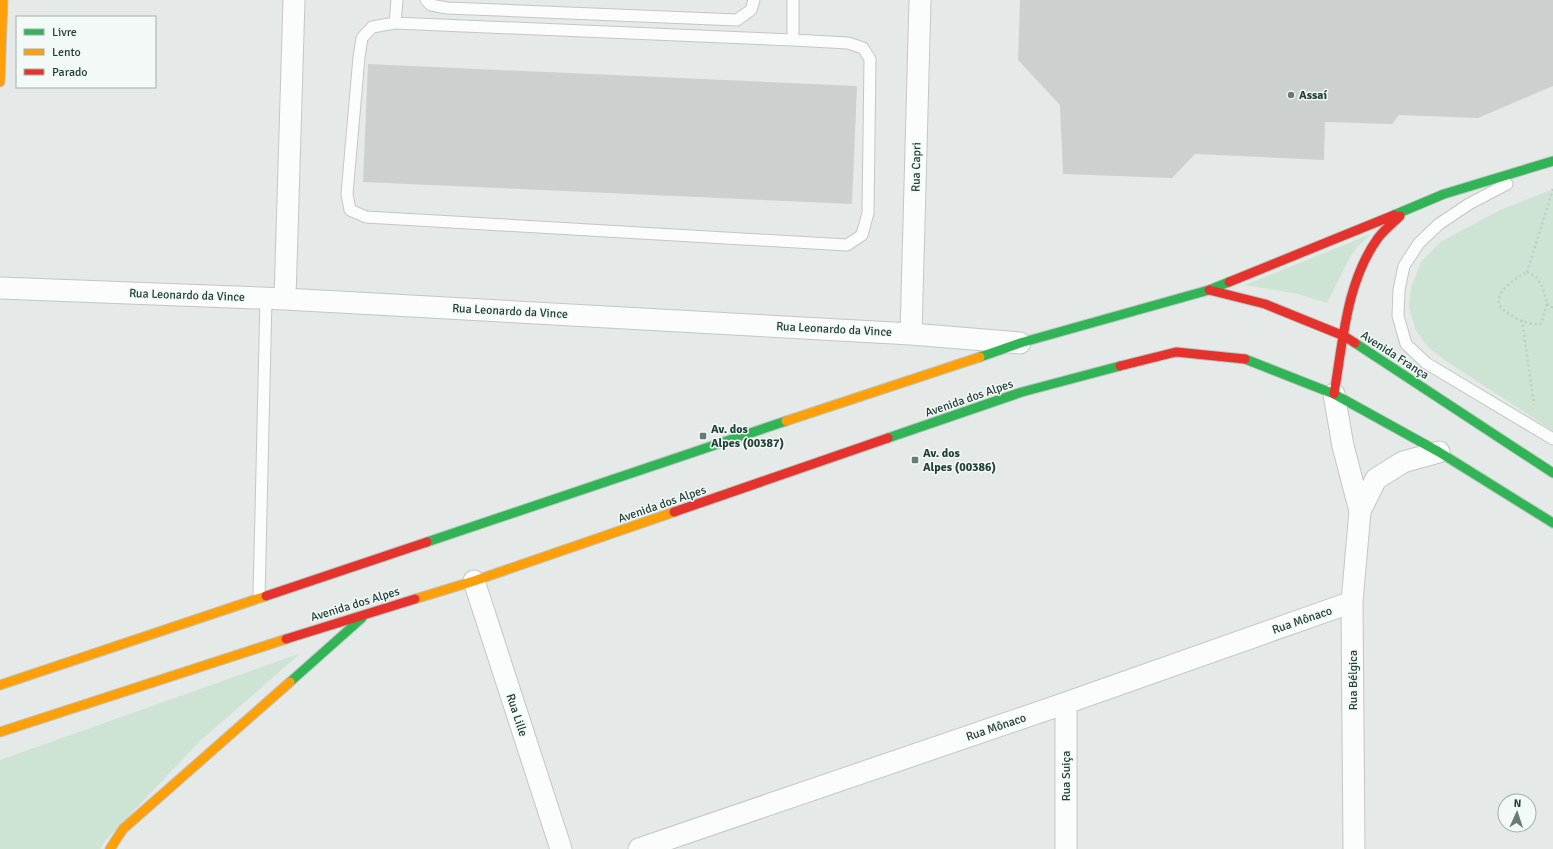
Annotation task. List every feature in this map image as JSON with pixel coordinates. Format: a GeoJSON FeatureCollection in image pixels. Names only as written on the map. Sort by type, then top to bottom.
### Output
{"type":"FeatureCollection","features":[{"type":"Feature","properties":{"kind":"main road"},"geometry":{"type":"LineString","coordinates":[[0,82],[3,0]]}},
{"type":"Feature","properties":{"kind":"main road"},"geometry":{"type":"LineString","coordinates":[[0,685],[1020,343],[1209,290],[1444,194],[1553,161]]}},
{"type":"Feature","properties":{"kind":"main road"},"geometry":{"type":"LineString","coordinates":[[1408,209],[1379,238],[1360,268],[1348,313],[1334,394],[1439,452],[1553,523]]}},
{"type":"Feature","properties":{"kind":"main road","name":"Avenida França"},"geometry":{"type":"LineString","coordinates":[[1209,290],[1265,304],[1344,336],[1553,473]]}},
{"type":"Feature","properties":{"kind":"main road","name":"Avenida dos Alpes"},"geometry":{"type":"LineString","coordinates":[[0,732],[369,612],[474,581],[1022,392],[1061,381],[1176,352],[1242,358],[1334,394]]}},
{"type":"Feature","properties":{"kind":"main road"},"geometry":{"type":"LineString","coordinates":[[110,849],[123,829],[369,612]]}},
{"type":"Feature","properties":{"kind":"street"},"geometry":{"type":"LineString","coordinates":[[276,298],[294,0]]}},
{"type":"Feature","properties":{"kind":"street","name":"Rua Capri"},"geometry":{"type":"LineString","coordinates":[[911,334],[920,0]]}},
{"type":"Feature","properties":{"kind":"street","name":"Rua Leonardo da Vince"},"geometry":{"type":"LineString","coordinates":[[0,288],[276,298],[911,334],[1020,343]]}},
{"type":"Feature","properties":{"kind":"street","name":"Rua Bélgica"},"geometry":{"type":"LineString","coordinates":[[1334,394],[1343,446],[1360,511],[1352,602],[1354,849]]}},
{"type":"Feature","properties":{"kind":"street","name":"Rua Bélgica"},"geometry":{"type":"LineString","coordinates":[[1360,511],[1376,479],[1403,462],[1439,452]]}},
{"type":"Feature","properties":{"kind":"street","name":"Rua Lille"},"geometry":{"type":"LineString","coordinates":[[474,581],[560,849]]}},
{"type":"Feature","properties":{"kind":"street","name":"Rua Mônaco"},"geometry":{"type":"LineString","coordinates":[[639,849],[1066,703],[1352,602]]}},
{"type":"Feature","properties":{"kind":"street","name":"Rua Suiça"},"geometry":{"type":"LineString","coordinates":[[1066,703],[1066,849]]}},
{"type":"Feature","properties":{"kind":"lane"},"geometry":{"type":"LineString","coordinates":[[395,23],[397,0]]}},
{"type":"Feature","properties":{"kind":"lane"},"geometry":{"type":"LineString","coordinates":[[426,0],[431,5],[447,8],[737,20],[751,10],[754,0]]}},
{"type":"Feature","properties":{"kind":"lane"},"geometry":{"type":"LineString","coordinates":[[793,0],[793,40]]}},
{"type":"Feature","properties":{"kind":"lane"},"geometry":{"type":"LineString","coordinates":[[395,23],[793,40],[848,43],[863,48],[870,59],[868,213],[862,235],[847,246],[366,217],[350,210],[347,194],[358,57],[362,38],[372,27],[395,23]]}},
{"type":"Feature","properties":{"kind":"lane"},"geometry":{"type":"LineString","coordinates":[[1540,166],[1469,204],[1439,224],[1420,243],[1404,266],[1399,290],[1398,316],[1406,344],[1426,363],[1553,439]]}},
{"type":"Feature","properties":{"kind":"lane"},"geometry":{"type":"LineString","coordinates":[[259,597],[276,298]]}},
{"type":"Feature","properties":{"kind":"path"},"geometry":{"type":"LineString","coordinates":[[1527,272],[1540,280],[1547,304],[1541,324],[1517,319],[1504,310],[1500,305],[1499,300],[1500,295],[1509,284],[1527,272],[1553,188]]}},
{"type":"Feature","properties":{"kind":"path"},"geometry":{"type":"LineString","coordinates":[[1547,304],[1553,308]]}},
{"type":"Feature","properties":{"kind":"path"},"geometry":{"type":"LineString","coordinates":[[1522,320],[1537,430]]}},
{"type":"Feature","properties":{"kind":"green space"},"geometry":{"type":"Polygon","coordinates":[[[1553,189],[1553,431],[1446,361],[1429,348],[1416,331],[1409,308],[1411,287],[1421,262],[1440,242],[1500,210],[1553,189]]]}},
{"type":"Feature","properties":{"kind":"green space"},"geometry":{"type":"Polygon","coordinates":[[[1371,234],[1358,246],[1350,257],[1327,303],[1298,294],[1245,285],[1371,234]]]}},
{"type":"Feature","properties":{"kind":"green space"},"geometry":{"type":"Polygon","coordinates":[[[301,653],[201,740],[105,841],[100,849],[0,849],[0,760],[301,653]]]}},
{"type":"Feature","properties":{"kind":"building","name":"Assaí"},"geometry":{"type":"Polygon","coordinates":[[[1020,0],[1553,0],[1553,86],[1478,118],[1399,115],[1392,124],[1325,122],[1324,160],[1195,154],[1172,178],[1063,174],[1060,105],[1018,60],[1020,0]]]}},
{"type":"Feature","properties":{"kind":"building"},"geometry":{"type":"Polygon","coordinates":[[[368,64],[857,86],[852,204],[363,182],[368,64]]]}},
{"type":"Feature","properties":{"kind":"traffic: fast"},"geometry":{"type":"LineString","coordinates":[[1394,215],[1444,194],[1553,161]]}},
{"type":"Feature","properties":{"kind":"traffic: fast"},"geometry":{"type":"LineString","coordinates":[[980,357],[1020,343],[1209,290],[1229,282]]}},
{"type":"Feature","properties":{"kind":"traffic: fast"},"geometry":{"type":"LineString","coordinates":[[1355,343],[1553,473]]}},
{"type":"Feature","properties":{"kind":"traffic: fast"},"geometry":{"type":"LineString","coordinates":[[1245,359],[1334,394],[1439,452],[1553,523]]}},
{"type":"Feature","properties":{"kind":"traffic: fast"},"geometry":{"type":"LineString","coordinates":[[888,438],[1022,392],[1120,366]]}},
{"type":"Feature","properties":{"kind":"traffic: fast"},"geometry":{"type":"LineString","coordinates":[[427,542],[786,421]]}},
{"type":"Feature","properties":{"kind":"traffic: fast"},"geometry":{"type":"LineString","coordinates":[[290,682],[362,618]]}},
{"type":"Feature","properties":{"kind":"traffic: slow"},"geometry":{"type":"LineString","coordinates":[[0,82],[3,0]]}},
{"type":"Feature","properties":{"kind":"traffic: slow"},"geometry":{"type":"LineString","coordinates":[[786,421],[980,357]]}},
{"type":"Feature","properties":{"kind":"traffic: slow"},"geometry":{"type":"LineString","coordinates":[[415,599],[474,581],[674,512]]}},
{"type":"Feature","properties":{"kind":"traffic: slow"},"geometry":{"type":"LineString","coordinates":[[0,685],[266,596]]}},
{"type":"Feature","properties":{"kind":"traffic: slow"},"geometry":{"type":"LineString","coordinates":[[0,732],[286,639]]}},
{"type":"Feature","properties":{"kind":"traffic: slow"},"geometry":{"type":"LineString","coordinates":[[110,849],[123,829],[290,682]]}},
{"type":"Feature","properties":{"kind":"traffic: jam"},"geometry":{"type":"LineString","coordinates":[[1229,282],[1394,215]]}},
{"type":"Feature","properties":{"kind":"traffic: jam"},"geometry":{"type":"LineString","coordinates":[[1334,394],[1347,313],[1359,274],[1367,255],[1378,238],[1400,216]]}},
{"type":"Feature","properties":{"kind":"traffic: jam"},"geometry":{"type":"LineString","coordinates":[[1209,290],[1265,304],[1344,336],[1355,343]]}},
{"type":"Feature","properties":{"kind":"traffic: jam"},"geometry":{"type":"LineString","coordinates":[[1120,366],[1176,352],[1245,359]]}},
{"type":"Feature","properties":{"kind":"traffic: jam"},"geometry":{"type":"LineString","coordinates":[[674,512],[888,438]]}},
{"type":"Feature","properties":{"kind":"traffic: jam"},"geometry":{"type":"LineString","coordinates":[[266,596],[427,542]]}},
{"type":"Feature","properties":{"kind":"traffic: jam"},"geometry":{"type":"LineString","coordinates":[[286,639],[415,599]]}},
{"type":"Feature","properties":{"kind":"place","name":"Assaí"},"geometry":{"type":"Point","coordinates":[1291,95]}},
{"type":"Feature","properties":{"kind":"place","name":"Av. dos Alpes (00387)"},"geometry":{"type":"Point","coordinates":[703,436]}},
{"type":"Feature","properties":{"kind":"place","name":"Av. dos Alpes (00386)"},"geometry":{"type":"Point","coordinates":[915,460]}}]}
